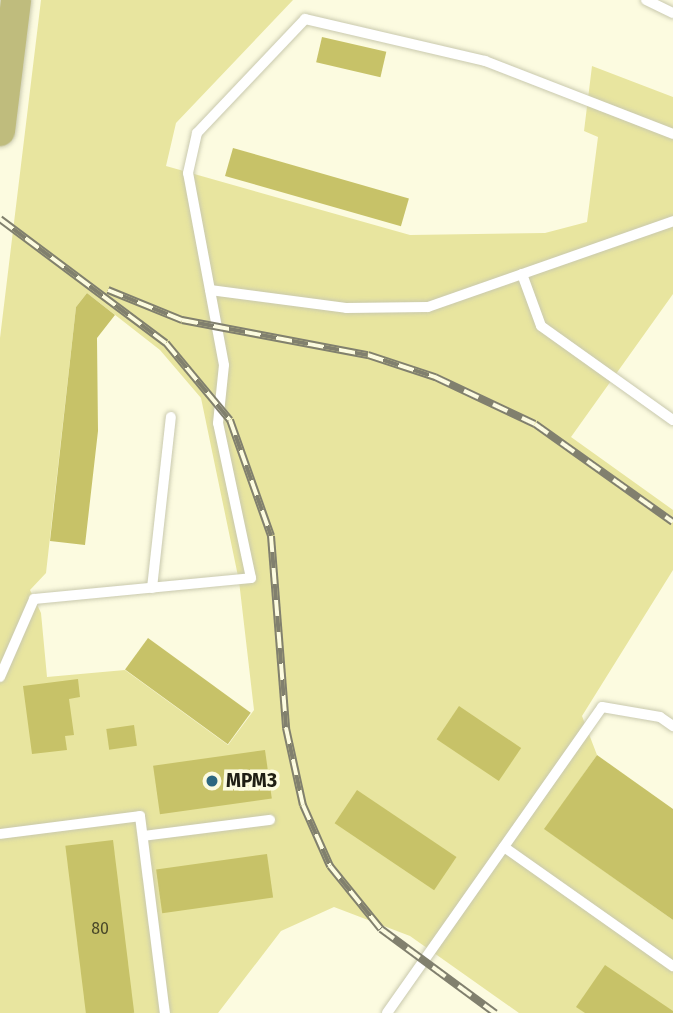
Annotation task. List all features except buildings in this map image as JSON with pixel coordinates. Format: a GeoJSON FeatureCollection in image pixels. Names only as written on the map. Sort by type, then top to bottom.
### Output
{"type":"FeatureCollection","features":[{"type":"Feature","properties":{"kind":"main road"},"geometry":{"type":"LineString","coordinates":[[0,131],[16,0]]}},
{"type":"Feature","properties":{"kind":"lane"},"geometry":{"type":"LineString","coordinates":[[646,0],[673,13]]}},
{"type":"Feature","properties":{"kind":"lane"},"geometry":{"type":"LineString","coordinates":[[0,677],[34,598],[251,578],[218,423],[224,365],[188,173],[197,133],[305,19],[485,61],[673,134]]}},
{"type":"Feature","properties":{"kind":"lane"},"geometry":{"type":"LineString","coordinates":[[210,290],[346,308],[428,307],[673,221]]}},
{"type":"Feature","properties":{"kind":"lane"},"geometry":{"type":"LineString","coordinates":[[522,274],[541,326],[673,420]]}},
{"type":"Feature","properties":{"kind":"lane"},"geometry":{"type":"LineString","coordinates":[[152,588],[171,417]]}},
{"type":"Feature","properties":{"kind":"lane"},"geometry":{"type":"LineString","coordinates":[[387,1013],[602,707],[660,717],[673,726]]}},
{"type":"Feature","properties":{"kind":"lane"},"geometry":{"type":"LineString","coordinates":[[0,834],[140,816],[165,1013]]}},
{"type":"Feature","properties":{"kind":"lane"},"geometry":{"type":"LineString","coordinates":[[143,836],[270,820]]}},
{"type":"Feature","properties":{"kind":"lane"},"geometry":{"type":"LineString","coordinates":[[504,847],[673,966]]}},
{"type":"Feature","properties":{"kind":"shaded area"},"geometry":{"type":"Polygon","coordinates":[[[41,0],[293,0],[176,123],[166,166],[410,235],[545,233],[587,222],[598,137],[584,131],[592,66],[673,97],[673,294],[571,437],[673,510],[673,570],[582,716],[597,755],[545,829],[673,920],[673,1013],[519,1013],[410,936],[334,907],[281,931],[218,1013],[0,1013],[0,338],[41,0]],[[87,293],[76,307],[46,573],[30,590],[41,613],[47,677],[125,670],[228,745],[254,710],[239,581],[201,398],[160,350],[87,293]]]}},
{"type":"Feature","properties":{"kind":"railway"},"geometry":{"type":"LineString","coordinates":[[0,219],[166,343],[230,420],[271,536],[286,728],[303,805],[330,866],[381,929],[495,1013]]}},
{"type":"Feature","properties":{"kind":"railway"},"geometry":{"type":"LineString","coordinates":[[108,290],[182,320],[368,355],[435,377],[535,424],[673,522]]}},
{"type":"Feature","properties":{"kind":"place","name":"МРМЗ"},"geometry":{"type":"Point","coordinates":[212,781]}}]}
